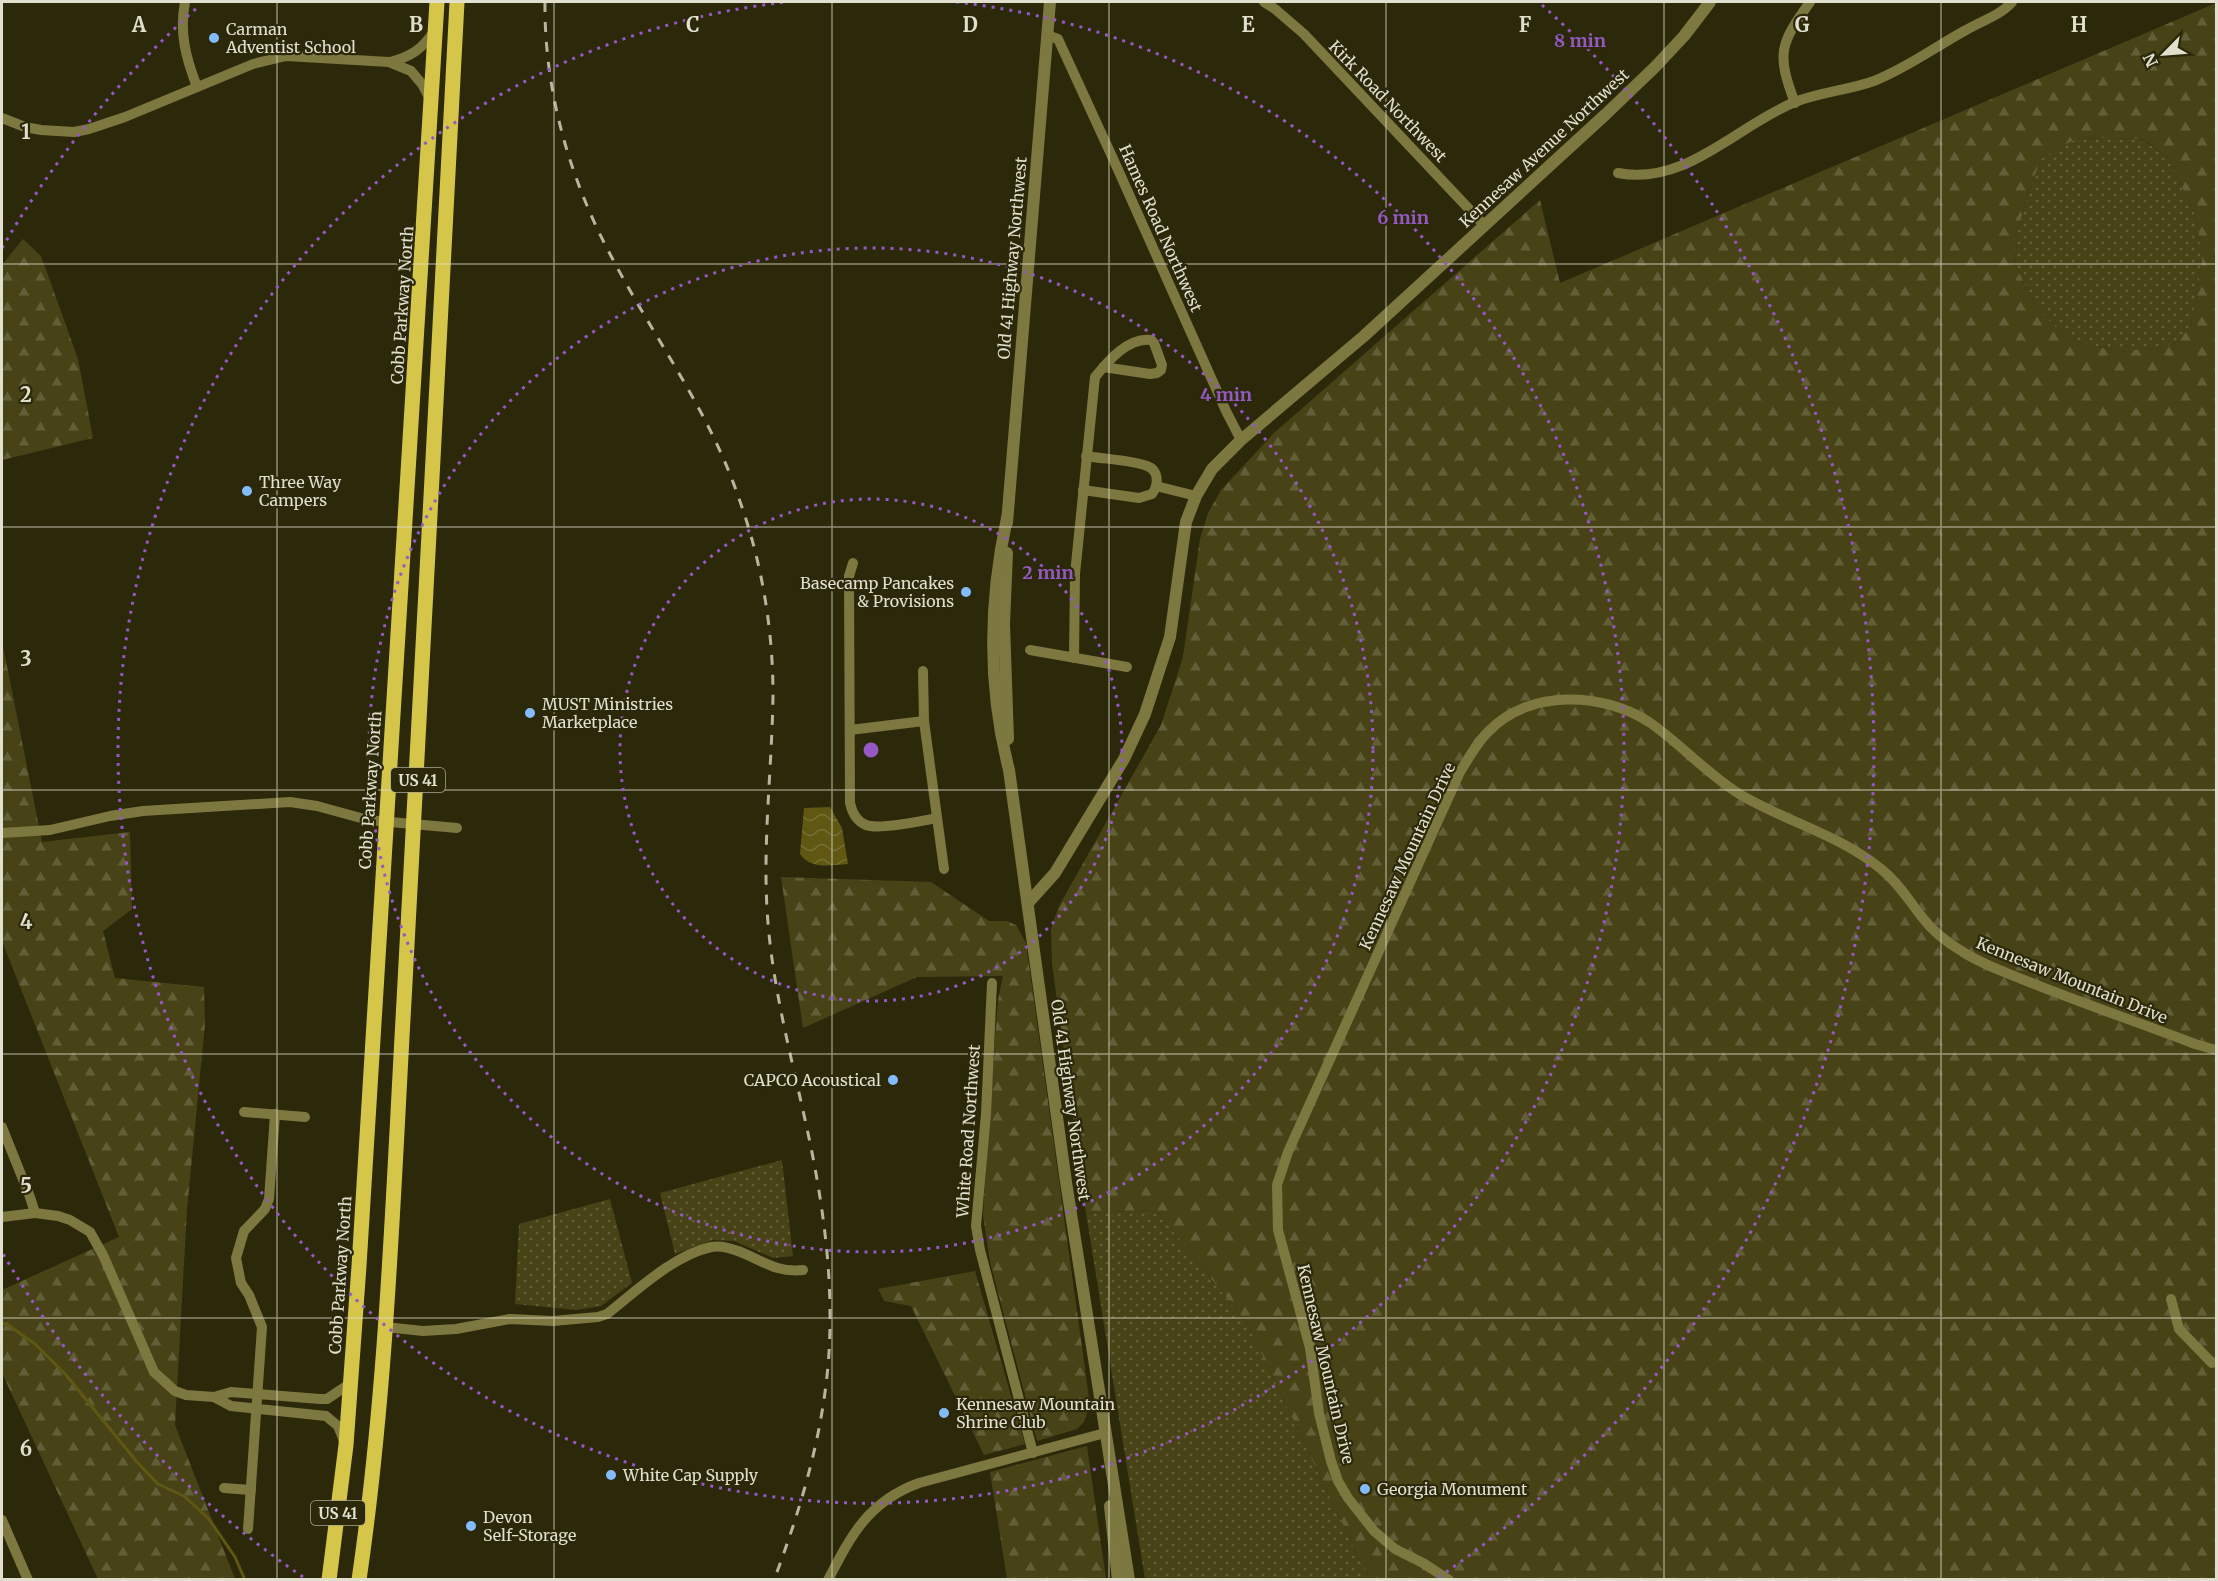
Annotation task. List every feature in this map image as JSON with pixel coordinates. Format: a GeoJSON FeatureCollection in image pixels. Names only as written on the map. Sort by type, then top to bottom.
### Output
{"type":"FeatureCollection","features":[{"type":"Feature","properties":{"kind":"main road","name":"Cobb Parkway North"},"geometry":{"type":"LineString","coordinates":[[330,1580],[351,1383],[400,631],[437,2]]}},
{"type":"Feature","properties":{"kind":"main road","name":"US 41"},"geometry":{"type":"LineString","coordinates":[[359,1580],[372,1477],[385,1327],[416,824],[433,441],[457,2]]}},
{"type":"Feature","properties":{"kind":"street"},"geometry":{"type":"LineString","coordinates":[[184,2],[182,28],[184,48],[197,87]]}},
{"type":"Feature","properties":{"kind":"street","name":"Old 41 Highway Northwest"},"geometry":{"type":"LineString","coordinates":[[1050,2],[1007,518],[996,584],[994,669],[997,713],[1009,770],[1061,1148],[1129,1580]]}},
{"type":"Feature","properties":{"kind":"street","name":"Kirk Road Northwest"},"geometry":{"type":"LineString","coordinates":[[1264,2],[1304,34],[1485,226]]}},
{"type":"Feature","properties":{"kind":"street","name":"Kennesaw Avenue Northwest"},"geometry":{"type":"LineString","coordinates":[[1028,903],[1055,873],[1124,759],[1145,714],[1169,645],[1186,522],[1196,496],[1212,469],[1241,440],[1364,336],[1655,68],[1710,2]]}},
{"type":"Feature","properties":{"kind":"street"},"geometry":{"type":"LineString","coordinates":[[1795,103],[1783,70],[1783,51],[1791,27],[1809,2]]}},
{"type":"Feature","properties":{"kind":"street"},"geometry":{"type":"LineString","coordinates":[[1618,173],[1648,176],[1681,166],[1705,155],[1761,119],[1795,103],[1859,86],[1891,74],[2002,11],[2012,2]]}},
{"type":"Feature","properties":{"kind":"street"},"geometry":{"type":"LineString","coordinates":[[389,62],[416,52],[425,44],[436,27]]}},
{"type":"Feature","properties":{"kind":"street","name":"Hames Road Northwest"},"geometry":{"type":"LineString","coordinates":[[1047,35],[1058,39],[1241,440]]}},
{"type":"Feature","properties":{"kind":"street"},"geometry":{"type":"LineString","coordinates":[[2,118],[41,130],[74,132],[89,129],[104,125],[253,64],[275,57],[301,56],[389,62],[405,67],[417,77],[432,103]]}},
{"type":"Feature","properties":{"kind":"street"},"geometry":{"type":"LineString","coordinates":[[1074,658],[1075,574],[1095,377],[1103,367],[1119,352],[1145,339],[1154,343],[1162,365],[1161,370],[1157,373],[1150,374],[1103,367]]}},
{"type":"Feature","properties":{"kind":"street"},"geometry":{"type":"LineString","coordinates":[[1083,490],[1139,498],[1152,494],[1156,486],[1155,473],[1146,465],[1086,456]]}},
{"type":"Feature","properties":{"kind":"street"},"geometry":{"type":"LineString","coordinates":[[1156,486],[1196,496]]}},
{"type":"Feature","properties":{"kind":"street"},"geometry":{"type":"LineString","coordinates":[[853,563],[849,576],[850,803],[852,810],[860,822],[872,826],[937,818]]}},
{"type":"Feature","properties":{"kind":"street"},"geometry":{"type":"LineString","coordinates":[[1030,650],[1127,667]]}},
{"type":"Feature","properties":{"kind":"street"},"geometry":{"type":"LineString","coordinates":[[923,671],[924,721],[944,869]]}},
{"type":"Feature","properties":{"kind":"street","name":"Kennesaw Mountain Drive"},"geometry":{"type":"LineString","coordinates":[[1449,1580],[1384,1540],[1362,1516],[1338,1481],[1330,1461],[1319,1413],[1310,1348],[1278,1230],[1277,1185],[1288,1152],[1460,772],[1489,730],[1511,714],[1540,702],[1573,699],[1600,701],[1647,721],[1739,793],[1773,813],[1824,834],[1870,860],[1903,891],[1936,933],[1965,954],[2057,993],[2217,1050]]}},
{"type":"Feature","properties":{"kind":"street"},"geometry":{"type":"LineString","coordinates":[[850,730],[924,721]]}},
{"type":"Feature","properties":{"kind":"street"},"geometry":{"type":"LineString","coordinates":[[2,833],[50,830],[110,816],[152,810],[290,802],[317,806],[356,818],[457,828]]}},
{"type":"Feature","properties":{"kind":"street","name":"White Road Northwest"},"geometry":{"type":"LineString","coordinates":[[992,983],[986,1114],[976,1226],[980,1250],[1033,1453]]}},
{"type":"Feature","properties":{"kind":"street"},"geometry":{"type":"LineString","coordinates":[[244,1112],[305,1117]]}},
{"type":"Feature","properties":{"kind":"street"},"geometry":{"type":"LineString","coordinates":[[248,1529],[262,1326],[249,1295],[241,1283],[236,1258],[244,1231],[265,1209],[269,1199],[275,1114]]}},
{"type":"Feature","properties":{"kind":"street"},"geometry":{"type":"LineString","coordinates":[[2,1127],[35,1213]]}},
{"type":"Feature","properties":{"kind":"street"},"geometry":{"type":"LineString","coordinates":[[2,1217],[35,1213],[70,1220],[90,1233],[104,1255],[154,1372],[175,1391],[186,1395],[214,1397],[231,1392],[327,1399],[351,1383]]}},
{"type":"Feature","properties":{"kind":"street"},"geometry":{"type":"LineString","coordinates":[[385,1327],[423,1331],[456,1329],[510,1318],[553,1321],[598,1317],[607,1314],[666,1268],[713,1246],[740,1252],[771,1267],[794,1271],[803,1270]]}},
{"type":"Feature","properties":{"kind":"street"},"geometry":{"type":"LineString","coordinates":[[2172,1299],[2179,1329],[2212,1363],[2217,1362]]}},
{"type":"Feature","properties":{"kind":"street"},"geometry":{"type":"LineString","coordinates":[[214,1397],[231,1406],[326,1416],[338,1426],[346,1445]]}},
{"type":"Feature","properties":{"kind":"street"},"geometry":{"type":"LineString","coordinates":[[828,1580],[861,1522],[893,1494],[919,1483],[1105,1433]]}},
{"type":"Feature","properties":{"kind":"street","name":"Old 41 Highway Northwest"},"geometry":{"type":"LineString","coordinates":[[1105,1433],[1119,1580]]}},
{"type":"Feature","properties":{"kind":"street"},"geometry":{"type":"LineString","coordinates":[[224,1488],[251,1490]]}},
{"type":"Feature","properties":{"kind":"street"},"geometry":{"type":"LineString","coordinates":[[2,1520],[28,1580]]}},
{"type":"Feature","properties":{"kind":"green space"},"geometry":{"type":"Polygon","coordinates":[[[2216,3],[2216,1579],[1369,1579],[1247,1323],[1156,1210],[1086,1213],[1052,963],[1051,929],[1059,906],[1161,725],[1183,657],[1200,539],[1208,513],[1221,490],[1274,433],[1540,200],[1560,283],[2216,3]],[[2076,139],[2042,157],[2029,190],[2018,230],[2015,264],[2036,307],[2055,327],[2082,344],[2114,350],[2148,350],[2176,343],[2190,327],[2202,259],[2197,219],[2168,157],[2142,139],[2076,139]]]}},
{"type":"Feature","properties":{"kind":"green space"},"geometry":{"type":"Polygon","coordinates":[[[2076,139],[2141,139],[2168,157],[2197,219],[2202,259],[2197,295],[2190,327],[2176,343],[2148,350],[2114,350],[2082,344],[2055,327],[2036,307],[2015,264],[2018,230],[2029,190],[2042,157],[2076,139]]]}},
{"type":"Feature","properties":{"kind":"green space"},"geometry":{"type":"Polygon","coordinates":[[[23,239],[41,256],[78,359],[93,438],[2,460],[2,265],[23,239]]]}},
{"type":"Feature","properties":{"kind":"green space"},"geometry":{"type":"Polygon","coordinates":[[[2,641],[42,842],[130,832],[132,909],[103,931],[115,978],[204,987],[205,1024],[187,1209],[175,1425],[235,1579],[98,1579],[2,1373],[2,1290],[119,1237],[2,941],[2,641]]]}},
{"type":"Feature","properties":{"kind":"green space"},"geometry":{"type":"Polygon","coordinates":[[[781,877],[931,882],[989,921],[1007,921],[1016,925],[1026,943],[1090,1405],[1084,1422],[1077,1429],[1037,1441],[990,1262],[983,1215],[998,1000],[1003,976],[917,977],[803,1028],[781,877]]]}},
{"type":"Feature","properties":{"kind":"green space"},"geometry":{"type":"Polygon","coordinates":[[[782,1160],[793,1256],[773,1258],[734,1241],[713,1240],[675,1254],[660,1193],[782,1160]]]}},
{"type":"Feature","properties":{"kind":"green space"},"geometry":{"type":"Polygon","coordinates":[[[610,1199],[632,1283],[601,1306],[576,1310],[515,1304],[519,1224],[610,1199]]]}},
{"type":"Feature","properties":{"kind":"green space"},"geometry":{"type":"Polygon","coordinates":[[[1156,1210],[1247,1323],[1369,1579],[1145,1579],[1086,1213],[1156,1210]]]}},
{"type":"Feature","properties":{"kind":"green space"},"geometry":{"type":"Polygon","coordinates":[[[975,1271],[1025,1444],[984,1455],[911,1306],[884,1301],[878,1289],[975,1271]]]}},
{"type":"Feature","properties":{"kind":"green space"},"geometry":{"type":"Polygon","coordinates":[[[1087,1446],[1106,1579],[1007,1579],[990,1472],[1087,1446]]]}},
{"type":"Feature","properties":{"kind":"water"},"geometry":{"type":"Polygon","coordinates":[[[830,807],[842,828],[848,864],[815,864],[804,859],[800,854],[804,808],[830,807]]]}},
{"type":"Feature","properties":{"kind":"waterway"},"geometry":{"type":"LineString","coordinates":[[2,1323],[35,1344],[66,1375],[137,1462],[158,1484],[184,1496],[209,1519],[235,1557],[245,1580]]}},
{"type":"Feature","properties":{"kind":"railway"},"geometry":{"type":"LineString","coordinates":[[545,2],[546,35],[554,100],[582,194],[595,225],[626,284],[695,401],[725,461],[753,542],[768,618],[773,695],[766,856],[770,942],[780,1007],[818,1186],[824,1223],[830,1297],[829,1349],[821,1417],[806,1483],[774,1580]]}},
{"type":"Feature","properties":{"kind":"place","name":"Carman Adventist School"},"geometry":{"type":"Point","coordinates":[214,38]}},
{"type":"Feature","properties":{"kind":"place","name":"Three Way Campers"},"geometry":{"type":"Point","coordinates":[247,491]}},
{"type":"Feature","properties":{"kind":"place","name":"Basecamp Pancakes & Provisions"},"geometry":{"type":"Point","coordinates":[966,592]}},
{"type":"Feature","properties":{"kind":"place","name":"MUST Ministries Marketplace"},"geometry":{"type":"Point","coordinates":[530,713]}},
{"type":"Feature","properties":{"kind":"place","name":"CAPCO Acoustical"},"geometry":{"type":"Point","coordinates":[893,1080]}},
{"type":"Feature","properties":{"kind":"place","name":"Kennesaw Mountain Shrine Club"},"geometry":{"type":"Point","coordinates":[944,1413]}},
{"type":"Feature","properties":{"kind":"place","name":"White Cap Supply"},"geometry":{"type":"Point","coordinates":[611,1475]}},
{"type":"Feature","properties":{"kind":"place","name":"Georgia Monument"},"geometry":{"type":"Point","coordinates":[1365,1489]}},
{"type":"Feature","properties":{"kind":"place","name":"Devon Self-Storage"},"geometry":{"type":"Point","coordinates":[471,1526]}}]}
